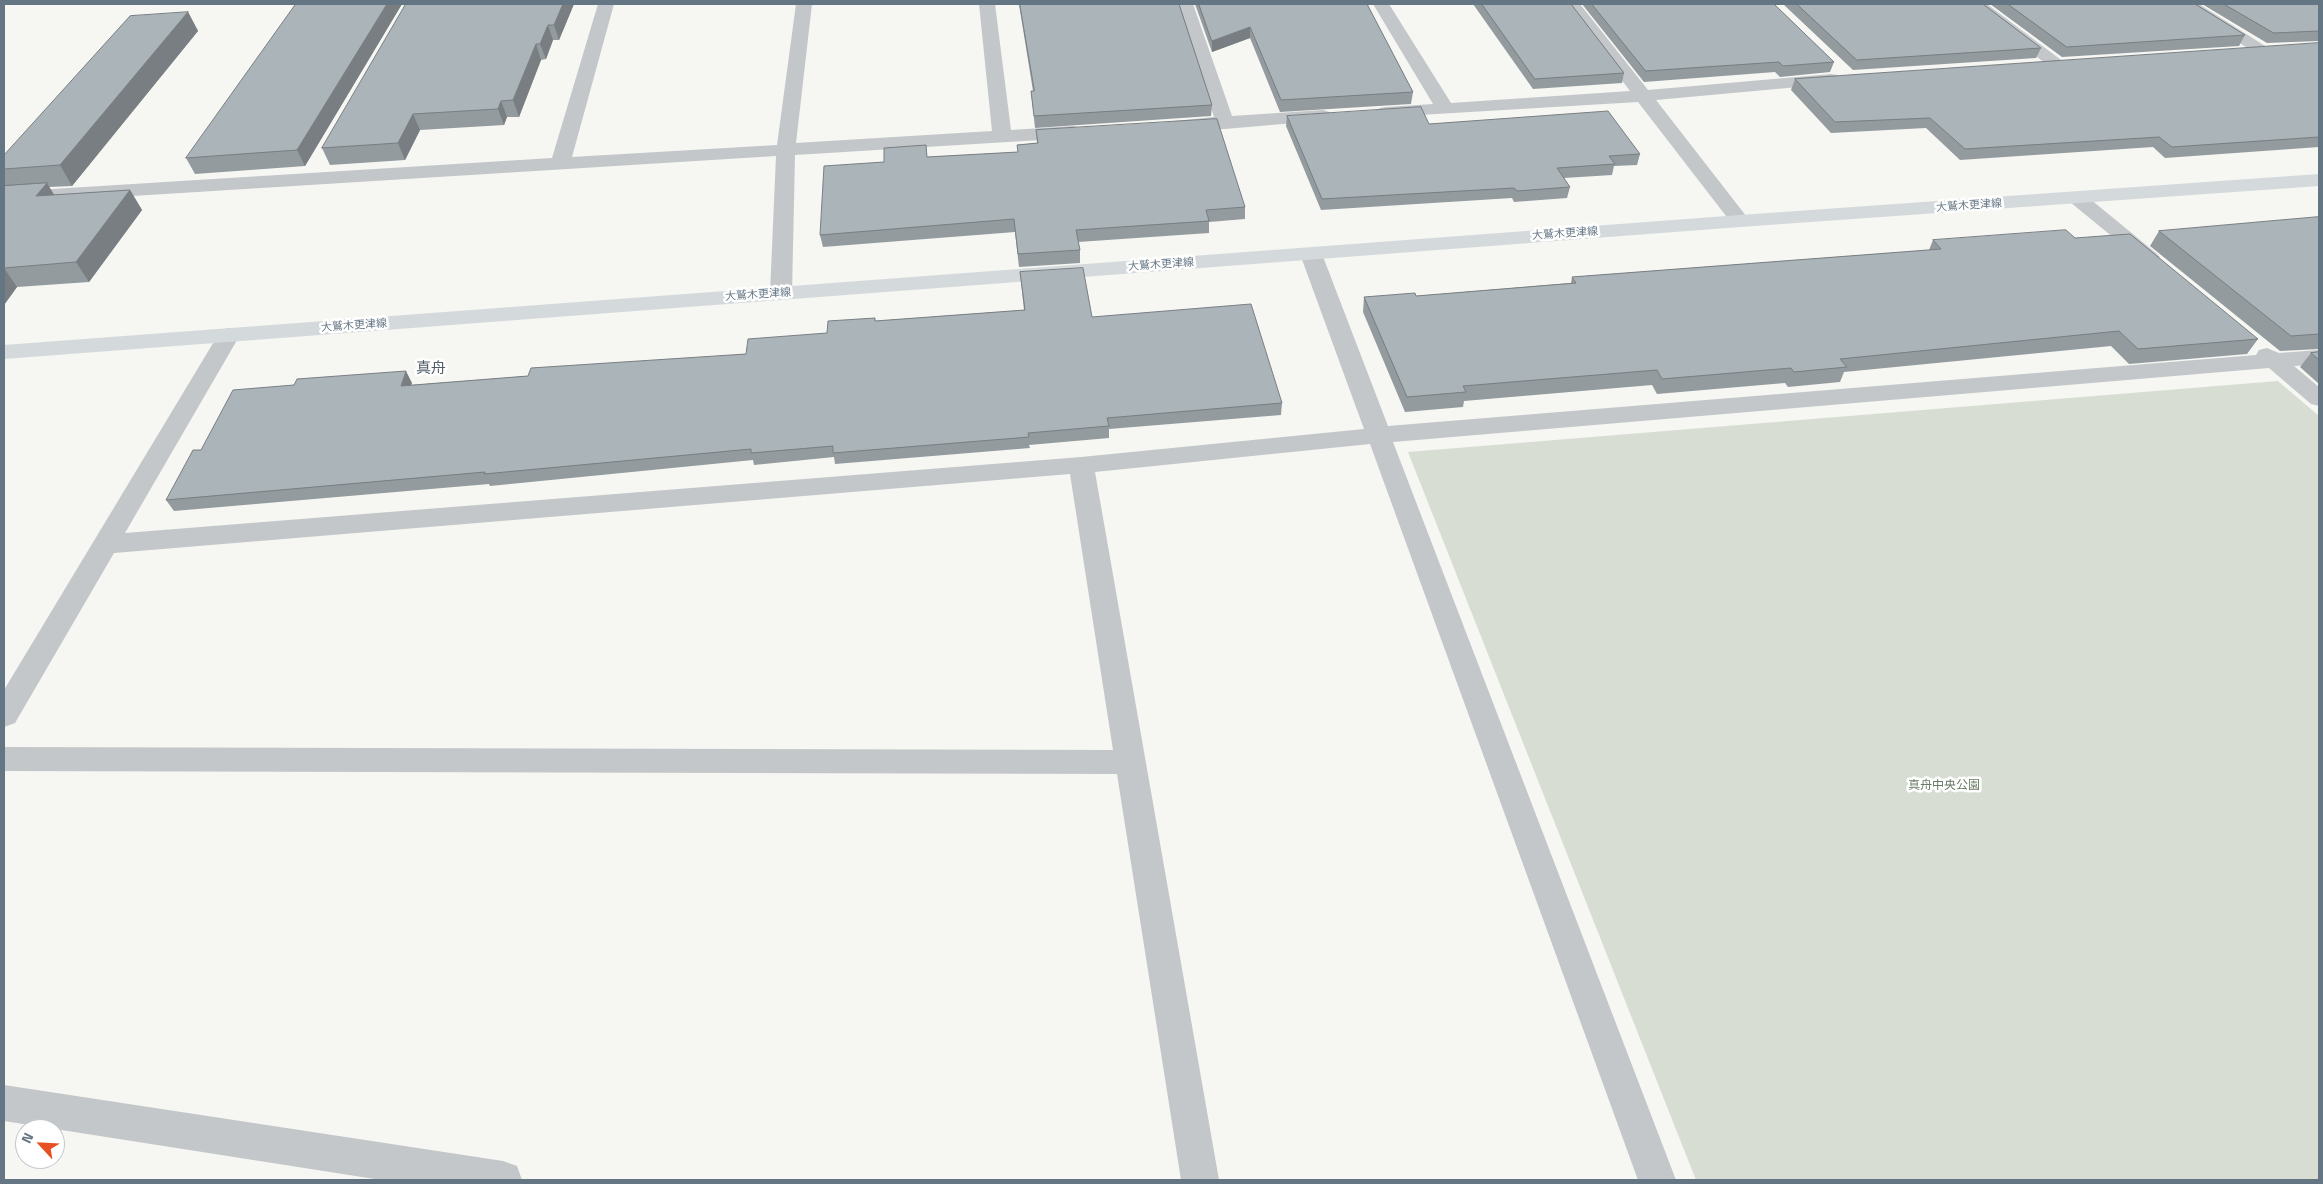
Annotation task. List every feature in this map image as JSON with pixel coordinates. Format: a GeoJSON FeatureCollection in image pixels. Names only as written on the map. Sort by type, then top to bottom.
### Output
{"type":"FeatureCollection","features":[{"type":"Feature","properties":{"kind":"main road","name":"大鷲木更津線"},"geometry":{"type":"LineString","coordinates":[[4,352],[1740,221],[2319,180]]}},
{"type":"Feature","properties":{"kind":"street"},"geometry":{"type":"LineString","coordinates":[[560,164],[606,4]]}},
{"type":"Feature","properties":{"kind":"street"},"geometry":{"type":"LineString","coordinates":[[781,293],[786,151],[804,4]]}},
{"type":"Feature","properties":{"kind":"street"},"geometry":{"type":"LineString","coordinates":[[987,4],[1002,137]]}},
{"type":"Feature","properties":{"kind":"street"},"geometry":{"type":"LineString","coordinates":[[1185,4],[1225,123]]}},
{"type":"Feature","properties":{"kind":"street"},"geometry":{"type":"LineString","coordinates":[[1381,4],[1445,108]]}},
{"type":"Feature","properties":{"kind":"street"},"geometry":{"type":"LineString","coordinates":[[1572,4],[1740,221]]}},
{"type":"Feature","properties":{"kind":"street"},"geometry":{"type":"LineString","coordinates":[[1976,4],[2056,63]]}},
{"type":"Feature","properties":{"kind":"street"},"geometry":{"type":"LineString","coordinates":[[2188,4],[2273,50],[2234,53]]}},
{"type":"Feature","properties":{"kind":"street"},"geometry":{"type":"LineString","coordinates":[[2026,65],[2076,62]]}},
{"type":"Feature","properties":{"kind":"street"},"geometry":{"type":"LineString","coordinates":[[1368,113],[1643,96],[1848,78],[1834,64]]}},
{"type":"Feature","properties":{"kind":"street"},"geometry":{"type":"LineString","coordinates":[[1167,126],[1340,115]]}},
{"type":"Feature","properties":{"kind":"street"},"geometry":{"type":"LineString","coordinates":[[4,198],[1089,131]]}},
{"type":"Feature","properties":{"kind":"street"},"geometry":{"type":"LineString","coordinates":[[310,179],[319,162]]}},
{"type":"Feature","properties":{"kind":"street"},"geometry":{"type":"LineString","coordinates":[[2077,198],[2161,267]]}},
{"type":"Feature","properties":{"kind":"street"},"geometry":{"type":"LineString","coordinates":[[1311,254],[1657,1180]]}},
{"type":"Feature","properties":{"kind":"street"},"geometry":{"type":"LineString","coordinates":[[4,715],[229,335]]}},
{"type":"Feature","properties":{"kind":"street"},"geometry":{"type":"LineString","coordinates":[[2252,343],[2319,400]]}},
{"type":"Feature","properties":{"kind":"street"},"geometry":{"type":"LineString","coordinates":[[106,544],[1081,464],[1378,435],[2319,357]]}},
{"type":"Feature","properties":{"kind":"street"},"geometry":{"type":"LineString","coordinates":[[1081,464],[1200,1180]]}},
{"type":"Feature","properties":{"kind":"street"},"geometry":{"type":"LineString","coordinates":[[4,759],[1130,762]]}},
{"type":"Feature","properties":{"kind":"street"},"geometry":{"type":"LineString","coordinates":[[4,1103],[503,1180]]}},
{"type":"Feature","properties":{"kind":"green space","name":"真舟中央公園"},"geometry":{"type":"Polygon","coordinates":[[[2278,381],[2319,416],[2319,1180],[1696,1180],[1408,452],[2278,381]]]}},
{"type":"Feature","properties":{"kind":"building"},"geometry":{"type":"Polygon","coordinates":[[[296,4],[387,4],[297,150],[186,158],[296,4]]]}},
{"type":"Feature","properties":{"kind":"building"},"geometry":{"type":"Polygon","coordinates":[[[406,4],[563,4],[554,25],[548,25],[540,44],[536,44],[513,100],[501,101],[498,109],[413,114],[398,143],[322,148],[406,4]]]}},
{"type":"Feature","properties":{"kind":"building"},"geometry":{"type":"Polygon","coordinates":[[[1020,4],[1179,4],[1212,105],[1034,116],[1031,91],[1034,91],[1020,4]]]}},
{"type":"Feature","properties":{"kind":"building"},"geometry":{"type":"Polygon","coordinates":[[[1199,4],[1367,4],[1413,92],[1281,100],[1250,27],[1212,41],[1199,4]]]}},
{"type":"Feature","properties":{"kind":"building"},"geometry":{"type":"Polygon","coordinates":[[[1482,4],[1571,4],[1624,73],[1535,79],[1482,4]]]}},
{"type":"Feature","properties":{"kind":"building"},"geometry":{"type":"Polygon","coordinates":[[[1592,4],[1774,4],[1834,62],[1783,66],[1779,62],[1646,71],[1592,4]]]}},
{"type":"Feature","properties":{"kind":"building"},"geometry":{"type":"Polygon","coordinates":[[[1797,4],[1983,4],[2041,48],[1857,60],[1797,4]]]}},
{"type":"Feature","properties":{"kind":"building"},"geometry":{"type":"Polygon","coordinates":[[[2008,4],[2195,4],[2245,35],[2067,47],[2008,4]]]}},
{"type":"Feature","properties":{"kind":"building"},"geometry":{"type":"Polygon","coordinates":[[[2224,4],[2319,4],[2319,31],[2274,33],[2224,4]]]}},
{"type":"Feature","properties":{"kind":"building"},"geometry":{"type":"Polygon","coordinates":[[[188,12],[60,165],[4,169],[4,155],[130,16],[188,12]]]}},
{"type":"Feature","properties":{"kind":"building"},"geometry":{"type":"Polygon","coordinates":[[[2319,43],[2319,137],[2172,147],[2159,137],[1965,149],[1930,118],[1835,122],[1795,79],[2319,43]]]}},
{"type":"Feature","properties":{"kind":"building"},"geometry":{"type":"Polygon","coordinates":[[[1421,107],[1429,124],[1608,111],[1640,154],[1609,156],[1615,164],[1557,168],[1570,187],[1517,191],[1514,188],[1322,199],[1287,116],[1421,107]]]}},
{"type":"Feature","properties":{"kind":"building"},"geometry":{"type":"Polygon","coordinates":[[[1217,119],[1245,207],[1206,210],[1209,221],[1076,230],[1080,250],[1018,254],[1014,219],[820,235],[824,166],[884,162],[884,148],[926,145],[927,157],[1018,152],[1017,145],[1038,143],[1036,130],[1217,119]]]}},
{"type":"Feature","properties":{"kind":"building"},"geometry":{"type":"Polygon","coordinates":[[[47,183],[36,196],[130,190],[76,262],[4,268],[4,186],[47,183]]]}},
{"type":"Feature","properties":{"kind":"building"},"geometry":{"type":"Polygon","coordinates":[[[2319,217],[2319,334],[2291,336],[2159,231],[2319,217]]]}},
{"type":"Feature","properties":{"kind":"building"},"geometry":{"type":"Polygon","coordinates":[[[2066,230],[2075,238],[2130,234],[2258,339],[2138,349],[2119,331],[1840,359],[1847,367],[1794,372],[1791,368],[1662,379],[1657,370],[1463,386],[1466,392],[1407,397],[1364,297],[1415,293],[1416,296],[1576,283],[1572,277],[1941,249],[1933,240],[2066,230]]]}},
{"type":"Feature","properties":{"kind":"building"},"geometry":{"type":"Polygon","coordinates":[[[1083,268],[1092,317],[1251,304],[1282,403],[1107,418],[1109,426],[1028,433],[1029,437],[833,453],[833,446],[751,453],[751,449],[484,474],[485,472],[166,500],[193,450],[201,450],[233,390],[294,385],[297,379],[406,371],[401,386],[528,376],[531,368],[746,354],[748,339],[827,333],[828,321],[875,318],[875,321],[1025,310],[1020,272],[1083,268]]]}},
{"type":"Feature","properties":{"kind":"building"},"geometry":{"type":"Polygon","coordinates":[[[2319,352],[2319,360],[2311,353],[2319,352]]]}},
{"type":"Feature","properties":{"kind":"district","name":"真舟"},"geometry":{"type":"Point","coordinates":[431,369]}}]}
